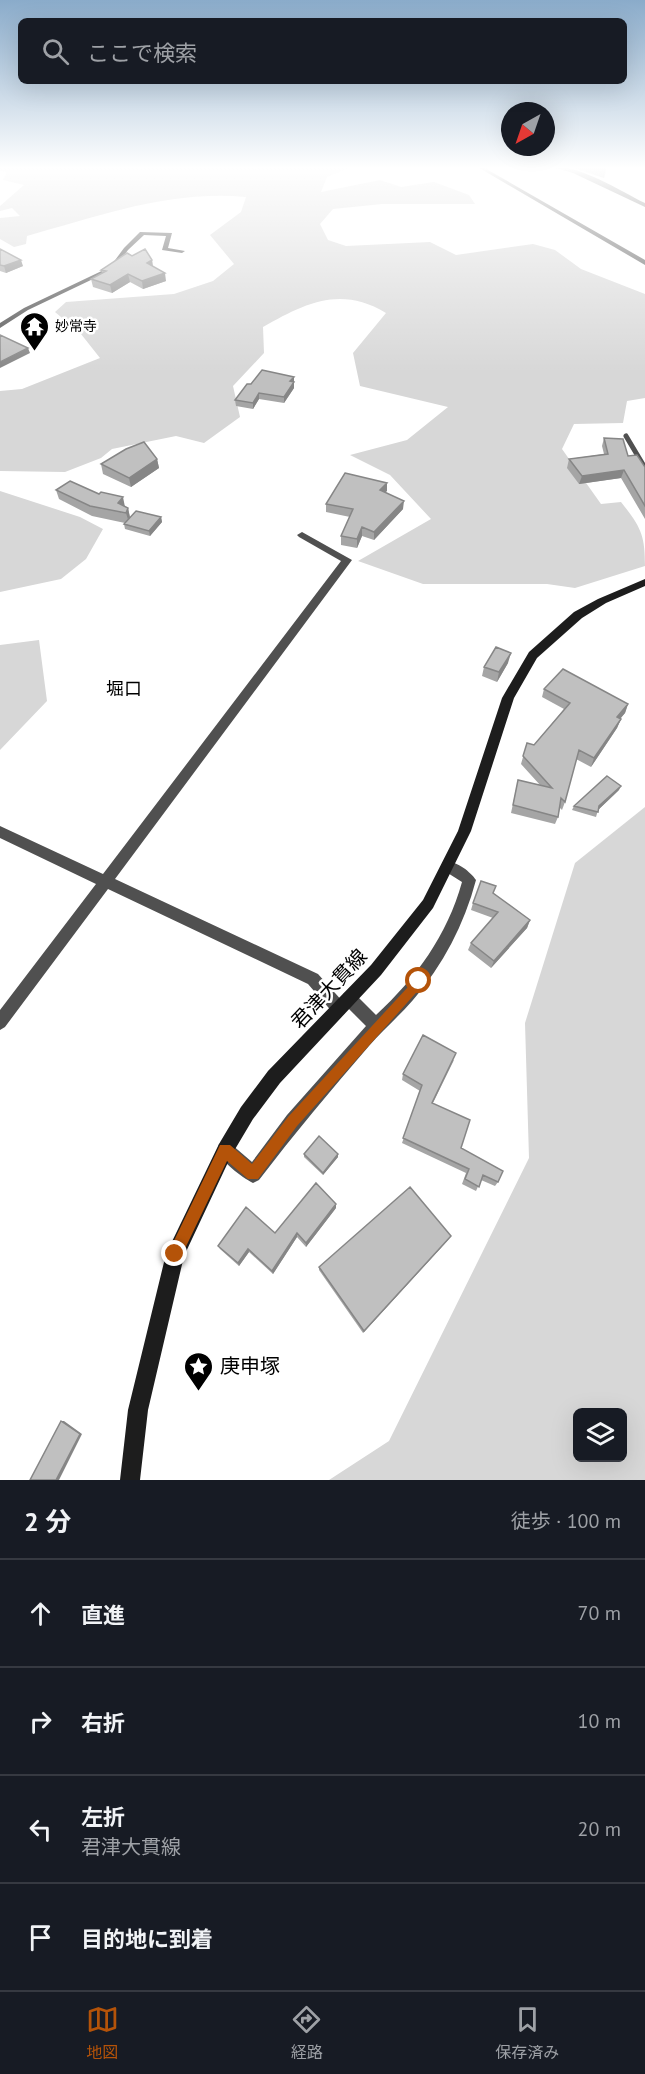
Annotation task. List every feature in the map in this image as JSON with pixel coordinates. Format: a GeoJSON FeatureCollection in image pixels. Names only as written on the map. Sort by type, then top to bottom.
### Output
{"type":"FeatureCollection","features":[{"type":"Feature","properties":{"kind":"main road","name":"君津大貫線"},"geometry":{"type":"LineString","coordinates":[[130,1480],[138,1410],[175,1254],[225,1150],[247,1113],[274,1077],[409,931],[428,904],[464,831],[508,698],[533,656],[578,615],[602,601],[645,582]]}},
{"type":"Feature","properties":{"kind":"street"},"geometry":{"type":"LineString","coordinates":[[0,326],[26,309],[112,268],[140,235]]}},
{"type":"Feature","properties":{"kind":"street"},"geometry":{"type":"LineString","coordinates":[[170,235],[164,249],[182,251]]}},
{"type":"Feature","properties":{"kind":"street"},"geometry":{"type":"LineString","coordinates":[[597,235],[645,263]]}},
{"type":"Feature","properties":{"kind":"street"},"geometry":{"type":"LineString","coordinates":[[0,1022],[108,882],[347,560],[302,535]]}},
{"type":"Feature","properties":{"kind":"street"},"geometry":{"type":"LineString","coordinates":[[0,832],[313,979],[376,1026]]}},
{"type":"Feature","properties":{"kind":"street"},"geometry":{"type":"LineString","coordinates":[[225,1150],[253,1174],[293,1121],[376,1026],[419,981],[444,945],[459,914],[469,880],[448,866]]}},
{"type":"Feature","properties":{"kind":"lane"},"geometry":{"type":"LineString","coordinates":[[626,436],[645,468]]}},
{"type":"Feature","properties":{"kind":"shaded area"},"geometry":{"type":"Polygon","coordinates":[[[0,235],[30,235],[27,236],[26,244],[14,247],[0,239],[0,235]]]}},
{"type":"Feature","properties":{"kind":"shaded area"},"geometry":{"type":"Polygon","coordinates":[[[210,235],[326,235],[328,240],[346,246],[430,242],[456,255],[533,244],[555,250],[581,269],[645,294],[645,398],[627,401],[623,423],[574,424],[562,449],[601,504],[621,502],[633,518],[643,539],[645,566],[575,588],[547,584],[423,584],[358,561],[431,519],[390,475],[350,455],[407,440],[448,407],[360,386],[353,353],[386,313],[353,300],[338,299],[308,305],[263,327],[264,353],[233,386],[240,417],[204,443],[176,436],[112,449],[101,458],[65,472],[0,471],[0,391],[22,389],[100,358],[81,334],[55,312],[66,302],[174,294],[213,281],[234,264],[210,235]]]}},
{"type":"Feature","properties":{"kind":"shaded area"},"geometry":{"type":"Polygon","coordinates":[[[0,491],[80,517],[103,529],[86,559],[61,579],[0,592],[0,491]]]}},
{"type":"Feature","properties":{"kind":"shaded area"},"geometry":{"type":"Polygon","coordinates":[[[39,640],[47,701],[0,750],[0,645],[39,640]]]}},
{"type":"Feature","properties":{"kind":"shaded area"},"geometry":{"type":"Polygon","coordinates":[[[645,807],[645,1480],[329,1480],[389,1441],[529,1158],[525,1023],[575,863],[645,807]]]}},
{"type":"Feature","properties":{"kind":"building"},"geometry":{"type":"Polygon","coordinates":[[[0,249],[21,260],[4,266],[0,265],[0,249]]]}},
{"type":"Feature","properties":{"kind":"building"},"geometry":{"type":"Polygon","coordinates":[[[145,249],[152,260],[147,263],[165,273],[142,281],[128,274],[110,285],[91,279],[106,271],[101,270],[127,253],[132,256],[145,249]]]}},
{"type":"Feature","properties":{"kind":"building"},"geometry":{"type":"Polygon","coordinates":[[[0,335],[28,348],[0,362],[0,335]]]}},
{"type":"Feature","properties":{"kind":"building"},"geometry":{"type":"Polygon","coordinates":[[[262,370],[294,377],[290,381],[294,382],[284,397],[259,393],[253,403],[235,400],[247,384],[251,384],[262,370]]]}},
{"type":"Feature","properties":{"kind":"building"},"geometry":{"type":"Polygon","coordinates":[[[604,438],[623,439],[628,456],[637,455],[645,467],[645,506],[624,470],[582,476],[569,459],[608,454],[604,438]]]}},
{"type":"Feature","properties":{"kind":"building"},"geometry":{"type":"Polygon","coordinates":[[[144,442],[157,459],[129,478],[101,464],[126,449],[144,442]]]}},
{"type":"Feature","properties":{"kind":"building"},"geometry":{"type":"Polygon","coordinates":[[[345,473],[387,483],[380,490],[404,501],[374,532],[362,527],[357,539],[341,536],[353,509],[326,504],[345,473]]]}},
{"type":"Feature","properties":{"kind":"building"},"geometry":{"type":"Polygon","coordinates":[[[70,481],[99,494],[101,492],[123,497],[118,503],[128,508],[126,513],[90,506],[56,490],[70,481]]]}},
{"type":"Feature","properties":{"kind":"building"},"geometry":{"type":"Polygon","coordinates":[[[136,511],[161,517],[149,531],[124,524],[136,511]]]}},
{"type":"Feature","properties":{"kind":"building"},"geometry":{"type":"Polygon","coordinates":[[[496,647],[511,653],[499,672],[484,667],[496,647]]]}},
{"type":"Feature","properties":{"kind":"building"},"geometry":{"type":"Polygon","coordinates":[[[563,669],[628,704],[617,717],[621,719],[594,758],[579,750],[565,802],[561,798],[558,817],[513,805],[518,780],[552,788],[523,756],[527,743],[534,745],[570,703],[544,689],[563,669]]]}},
{"type":"Feature","properties":{"kind":"building"},"geometry":{"type":"Polygon","coordinates":[[[607,776],[621,786],[599,806],[598,812],[574,806],[607,776]]]}},
{"type":"Feature","properties":{"kind":"building"},"geometry":{"type":"Polygon","coordinates":[[[481,881],[496,886],[493,893],[530,920],[494,961],[471,943],[498,912],[473,903],[481,881]]]}},
{"type":"Feature","properties":{"kind":"building"},"geometry":{"type":"Polygon","coordinates":[[[423,1035],[456,1053],[432,1103],[470,1120],[461,1148],[503,1171],[498,1182],[483,1175],[479,1187],[465,1179],[469,1169],[403,1138],[422,1085],[403,1074],[423,1035]]]}},
{"type":"Feature","properties":{"kind":"building"},"geometry":{"type":"Polygon","coordinates":[[[319,1136],[338,1154],[323,1173],[304,1154],[319,1136]]]}},
{"type":"Feature","properties":{"kind":"building"},"geometry":{"type":"Polygon","coordinates":[[[316,1183],[336,1204],[306,1243],[297,1233],[272,1271],[248,1249],[238,1263],[218,1246],[246,1207],[275,1233],[316,1183]]]}},
{"type":"Feature","properties":{"kind":"building"},"geometry":{"type":"Polygon","coordinates":[[[410,1187],[451,1236],[364,1331],[319,1267],[410,1187]]]}},
{"type":"Feature","properties":{"kind":"building"},"geometry":{"type":"Polygon","coordinates":[[[61,1421],[80,1434],[56,1480],[30,1480],[61,1421]]]}},
{"type":"Feature","properties":{"kind":"place","name":"妙常寺"},"geometry":{"type":"Point","coordinates":[34,352]}},
{"type":"Feature","properties":{"kind":"place","name":"庚申塚"},"geometry":{"type":"Point","coordinates":[199,1392]}},
{"type":"Feature","properties":{"kind":"district","name":"堀口"},"geometry":{"type":"Point","coordinates":[124,689]}},
{"type":"Feature","properties":{"kind":"route"},"geometry":{"type":"LineString","coordinates":[[175,1254],[225,1150],[253,1174],[293,1121],[376,1026],[419,981]]}}]}
